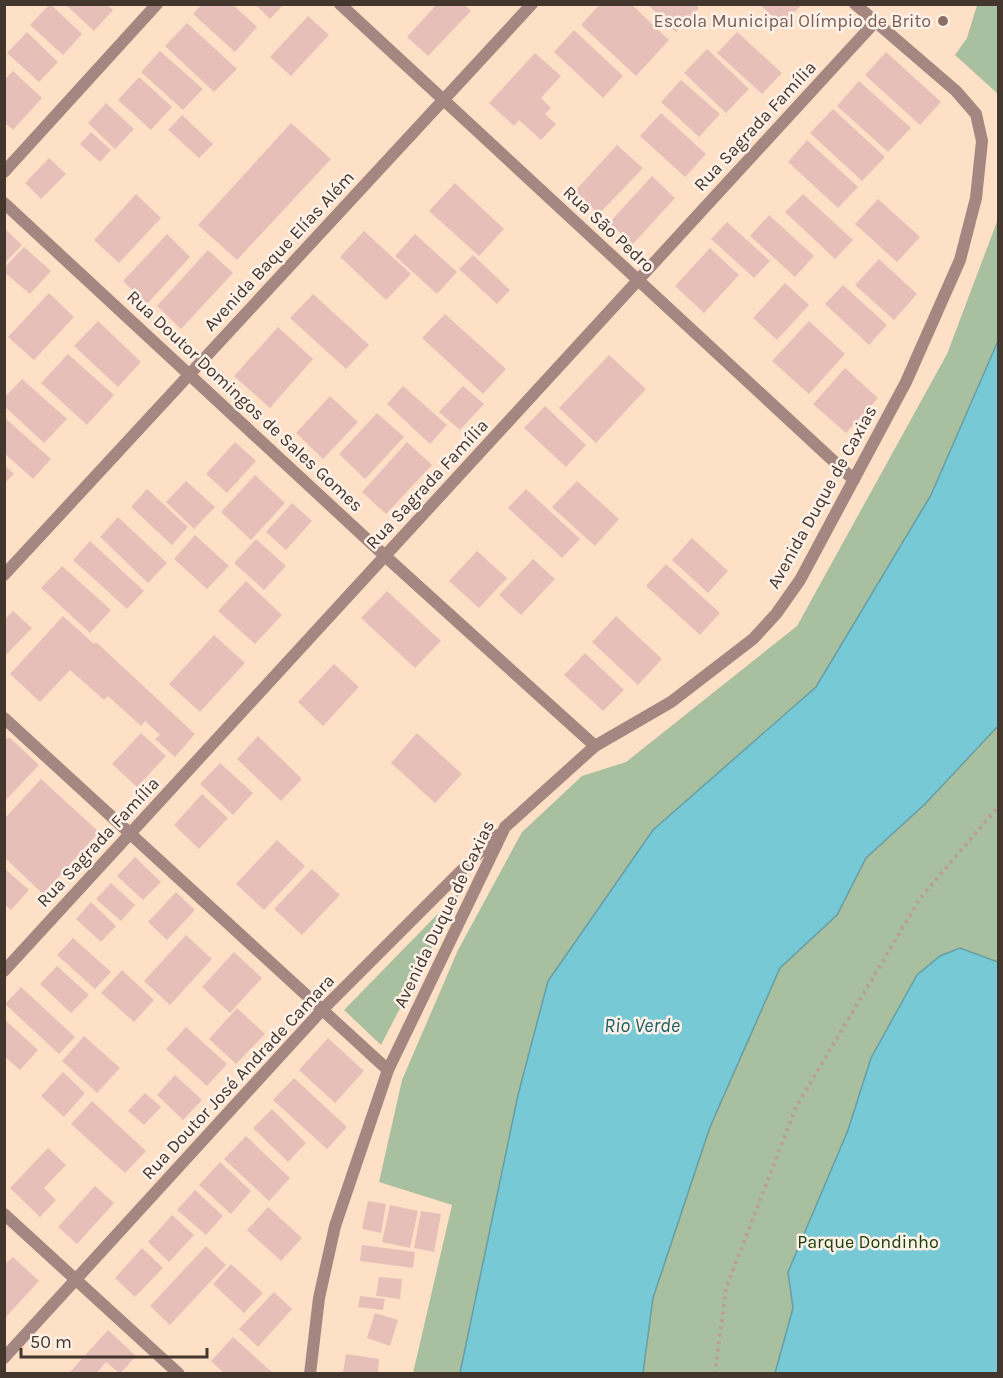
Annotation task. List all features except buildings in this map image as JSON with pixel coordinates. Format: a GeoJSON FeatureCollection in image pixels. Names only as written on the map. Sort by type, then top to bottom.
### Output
{"type":"FeatureCollection","features":[{"type":"Feature","properties":{"kind":"street"},"geometry":{"type":"LineString","coordinates":[[4,172],[157,4]]}},
{"type":"Feature","properties":{"kind":"street","name":"Rua São Pedro"},"geometry":{"type":"LineString","coordinates":[[340,4],[854,480]]}},
{"type":"Feature","properties":{"kind":"street","name":"Avenida Baque Elías Além"},"geometry":{"type":"LineString","coordinates":[[4,575],[532,4]]}},
{"type":"Feature","properties":{"kind":"street","name":"Avenida Duque de Caxias"},"geometry":{"type":"LineString","coordinates":[[309,1374],[319,1298],[335,1226],[388,1070],[505,827],[595,746],[671,702],[753,639],[776,614],[800,580],[906,382],[960,260],[976,198],[982,141],[976,114],[956,91],[855,4]]}},
{"type":"Feature","properties":{"kind":"street","name":"Rua Sagrada Família"},"geometry":{"type":"LineString","coordinates":[[4,970],[875,22]]}},
{"type":"Feature","properties":{"kind":"street","name":"Rua Doutor Domingos de Sales Gomes"},"geometry":{"type":"LineString","coordinates":[[4,203],[385,556],[595,746]]}},
{"type":"Feature","properties":{"kind":"street"},"geometry":{"type":"LineString","coordinates":[[4,718],[388,1070]]}},
{"type":"Feature","properties":{"kind":"street","name":"Rua Doutor José Andrade Camara"},"geometry":{"type":"LineString","coordinates":[[4,1358],[322,1010],[505,827]]}},
{"type":"Feature","properties":{"kind":"street"},"geometry":{"type":"LineString","coordinates":[[4,1214],[179,1374]]}},
{"type":"Feature","properties":{"kind":"path"},"geometry":{"type":"LineString","coordinates":[[715,1374],[726,1288],[796,1107],[921,897],[999,807]]}},
{"type":"Feature","properties":{"kind":"green space"},"geometry":{"type":"Polygon","coordinates":[[[977,5],[998,5],[998,94],[955,55],[967,38],[977,5]]]}},
{"type":"Feature","properties":{"kind":"green space"},"geometry":{"type":"Polygon","coordinates":[[[998,219],[998,341],[931,495],[816,687],[653,830],[518,1095],[460,1373],[413,1373],[452,1205],[379,1182],[402,1080],[458,950],[522,832],[582,776],[626,762],[797,626],[947,354],[998,219]]]}},
{"type":"Feature","properties":{"kind":"green space","name":"Parque Dondinho"},"geometry":{"type":"Polygon","coordinates":[[[998,726],[998,1373],[643,1374],[653,1298],[710,1127],[780,968],[837,915],[866,858],[925,804],[998,726]]]}},
{"type":"Feature","properties":{"kind":"green space"},"geometry":{"type":"Polygon","coordinates":[[[462,889],[381,1045],[344,1010],[462,889]]]}},
{"type":"Feature","properties":{"kind":"water","name":"Rio Verde"},"geometry":{"type":"Polygon","coordinates":[[[998,341],[998,726],[925,804],[866,858],[837,915],[780,968],[710,1127],[653,1298],[643,1373],[460,1373],[518,1095],[548,981],[653,830],[816,687],[931,495],[998,341]]]}},
{"type":"Feature","properties":{"kind":"water","name":"Parque Dondinho"},"geometry":{"type":"Polygon","coordinates":[[[960,948],[998,962],[998,1373],[775,1373],[793,1308],[788,1272],[848,1130],[871,1058],[917,975],[940,956],[960,948]]]}},
{"type":"Feature","properties":{"kind":"place","name":"Escola Municipal Olímpio de Brito"},"geometry":{"type":"Point","coordinates":[943,21]}}]}
